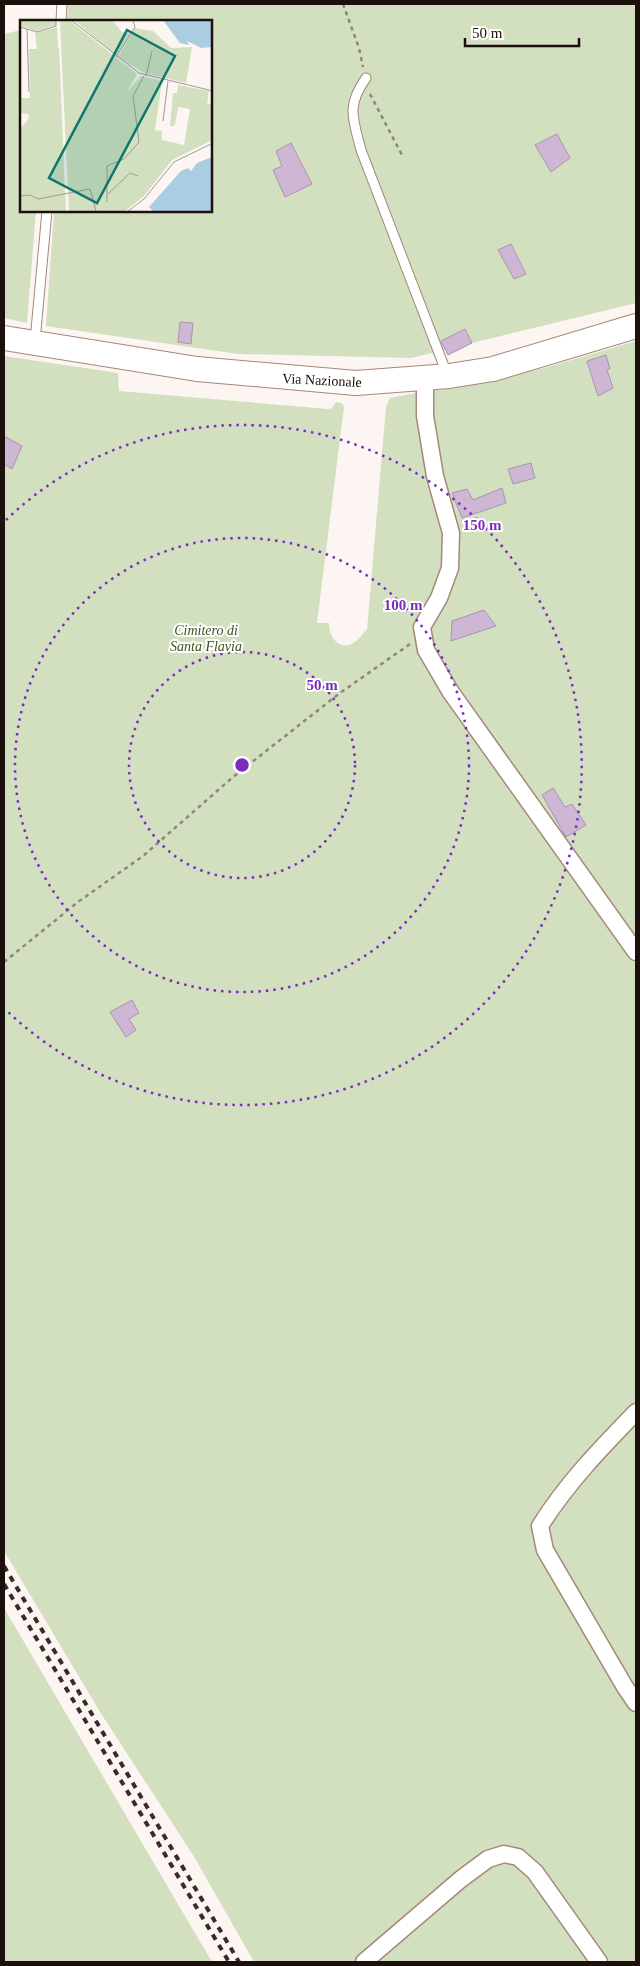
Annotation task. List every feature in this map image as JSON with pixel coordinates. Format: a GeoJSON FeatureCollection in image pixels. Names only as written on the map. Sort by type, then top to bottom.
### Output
{"type":"FeatureCollection","features":[{"type":"Feature","properties":{"kind":"main road","name":"Via Nazionale"},"geometry":{"type":"LineString","coordinates":[[4,338],[197,369],[299,380],[356,383],[437,377],[493,369],[636,326]]}},
{"type":"Feature","properties":{"kind":"street"},"geometry":{"type":"LineString","coordinates":[[437,377],[426,424],[435,476],[451,533],[450,568],[439,598],[422,628],[426,650],[450,691],[636,952]]}},
{"type":"Feature","properties":{"kind":"street"},"geometry":{"type":"LineString","coordinates":[[636,1412],[570,1483],[540,1526],[545,1550],[636,1703]]}},
{"type":"Feature","properties":{"kind":"street"},"geometry":{"type":"LineString","coordinates":[[364,1962],[461,1879],[488,1859],[504,1854],[518,1857],[534,1872],[599,1962]]}},
{"type":"Feature","properties":{"kind":"lane"},"geometry":{"type":"LineString","coordinates":[[61,20],[62,4]]}},
{"type":"Feature","properties":{"kind":"lane"},"geometry":{"type":"LineString","coordinates":[[366,78],[359,88],[351,112],[361,150],[437,377]]}},
{"type":"Feature","properties":{"kind":"lane"},"geometry":{"type":"LineString","coordinates":[[35,344],[47,212]]}},
{"type":"Feature","properties":{"kind":"path"},"geometry":{"type":"LineString","coordinates":[[4,962],[78,902],[143,856],[234,778],[340,693],[423,635]]}},
{"type":"Feature","properties":{"kind":"green space"},"geometry":{"type":"Polygon","coordinates":[[[68,4],[636,4],[636,303],[411,358],[238,354],[46,326],[54,212],[212,212],[212,20],[67,20],[68,4]]]}},
{"type":"Feature","properties":{"kind":"green space"},"geometry":{"type":"Polygon","coordinates":[[[20,30],[20,212],[36,212],[27,323],[4,318],[4,34],[20,30]]]}},
{"type":"Feature","properties":{"kind":"green space","name":"Cimitero di Santa Flavia"},"geometry":{"type":"Polygon","coordinates":[[[636,341],[636,1962],[254,1962],[193,1855],[100,1712],[4,1551],[4,356],[118,373],[119,391],[328,409],[332,408],[336,402],[342,403],[344,407],[317,623],[329,623],[331,634],[336,642],[350,645],[367,629],[386,407],[390,398],[544,368],[636,341]]]}},
{"type":"Feature","properties":{"kind":"green space"},"geometry":{"type":"Polygon","coordinates":[[[4,1608],[212,1962],[4,1962],[4,1608]]]}},
{"type":"Feature","properties":{"kind":"building"},"geometry":{"type":"Polygon","coordinates":[[[557,134],[570,158],[551,172],[535,145],[557,134]]]}},
{"type":"Feature","properties":{"kind":"building"},"geometry":{"type":"Polygon","coordinates":[[[291,143],[312,184],[285,197],[273,170],[282,166],[276,151],[291,143]]]}},
{"type":"Feature","properties":{"kind":"building"},"geometry":{"type":"Polygon","coordinates":[[[511,244],[526,274],[514,279],[498,250],[511,244]]]}},
{"type":"Feature","properties":{"kind":"building"},"geometry":{"type":"Polygon","coordinates":[[[180,322],[193,323],[191,344],[178,342],[180,322]]]}},
{"type":"Feature","properties":{"kind":"building"},"geometry":{"type":"Polygon","coordinates":[[[465,329],[472,343],[448,355],[441,341],[465,329]]]}},
{"type":"Feature","properties":{"kind":"building"},"geometry":{"type":"Polygon","coordinates":[[[606,355],[610,369],[607,370],[613,388],[598,396],[587,361],[606,355]]]}},
{"type":"Feature","properties":{"kind":"building"},"geometry":{"type":"Polygon","coordinates":[[[4,436],[22,446],[12,469],[4,464],[4,436]]]}},
{"type":"Feature","properties":{"kind":"building"},"geometry":{"type":"Polygon","coordinates":[[[531,463],[535,478],[513,484],[508,469],[531,463]]]}},
{"type":"Feature","properties":{"kind":"building"},"geometry":{"type":"Polygon","coordinates":[[[502,488],[506,503],[462,518],[452,493],[467,489],[473,500],[502,488]]]}},
{"type":"Feature","properties":{"kind":"building"},"geometry":{"type":"Polygon","coordinates":[[[484,610],[496,626],[451,641],[452,621],[484,610]]]}},
{"type":"Feature","properties":{"kind":"building"},"geometry":{"type":"Polygon","coordinates":[[[553,788],[565,807],[572,804],[586,825],[566,837],[542,795],[553,788]]]}},
{"type":"Feature","properties":{"kind":"building"},"geometry":{"type":"Polygon","coordinates":[[[132,1000],[139,1013],[129,1019],[136,1030],[126,1037],[110,1012],[132,1000]]]}},
{"type":"Feature","properties":{"kind":"railway"},"geometry":{"type":"LineString","coordinates":[[4,1566],[239,1962]]}},
{"type":"Feature","properties":{"kind":"railway"},"geometry":{"type":"LineString","coordinates":[[4,1584],[229,1962]]}}]}
